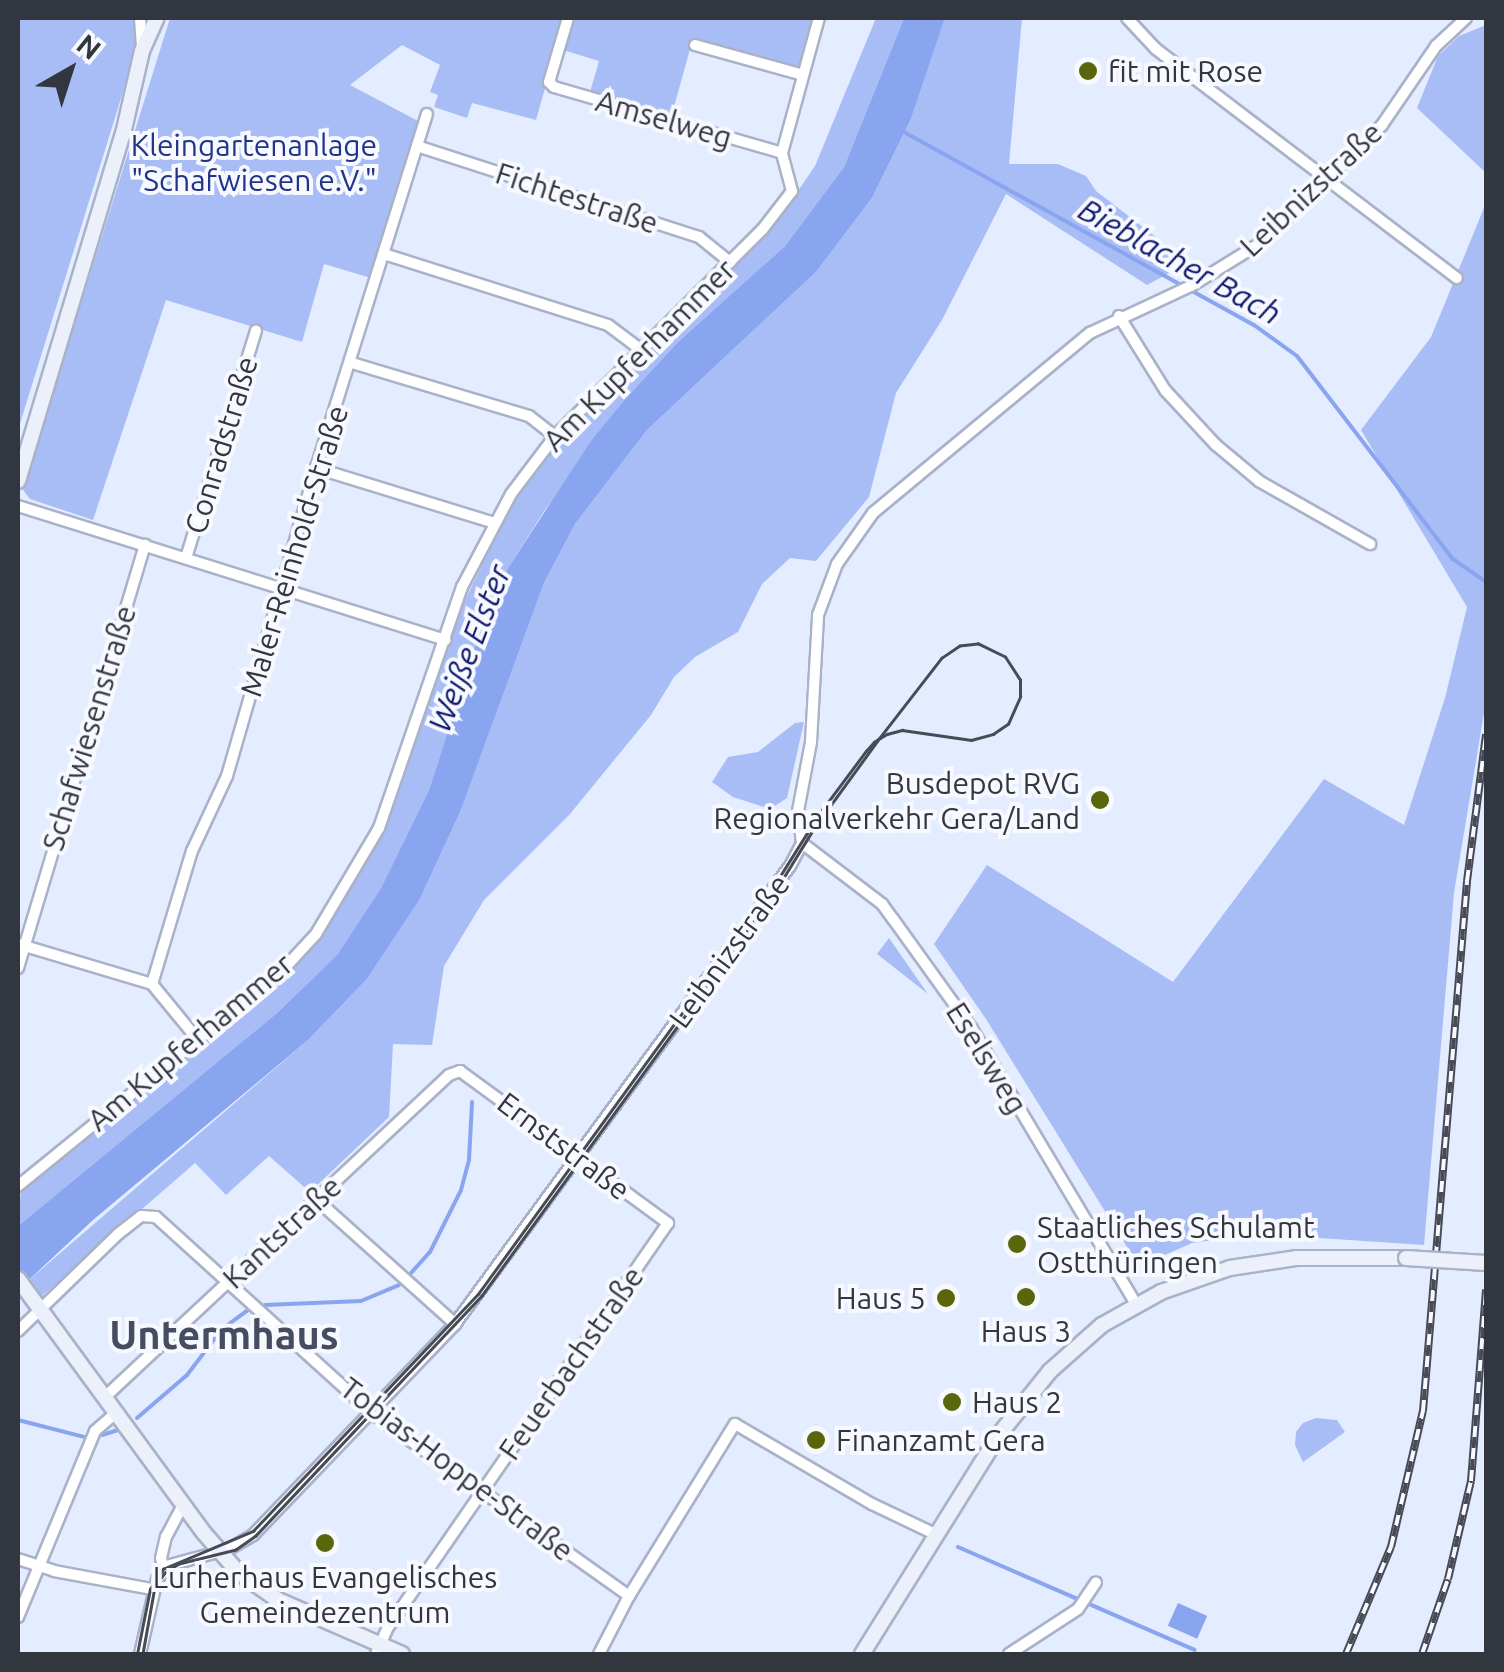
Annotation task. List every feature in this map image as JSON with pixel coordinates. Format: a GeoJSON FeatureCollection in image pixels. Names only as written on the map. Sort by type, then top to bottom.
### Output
{"type":"FeatureCollection","features":[{"type":"Feature","properties":{"kind":"main road"},"geometry":{"type":"LineString","coordinates":[[18,481],[124,134],[142,51],[157,18]]}},
{"type":"Feature","properties":{"kind":"main road"},"geometry":{"type":"LineString","coordinates":[[862,1654],[985,1453],[1039,1383],[1074,1347],[1136,1304],[1192,1279],[1264,1262],[1352,1255],[1486,1263]]}},
{"type":"Feature","properties":{"kind":"main road"},"geometry":{"type":"LineString","coordinates":[[18,1279],[219,1552],[261,1590],[378,1650],[402,1654]]}},
{"type":"Feature","properties":{"kind":"street"},"geometry":{"type":"LineString","coordinates":[[140,18],[142,51]]}},
{"type":"Feature","properties":{"kind":"street","name":"Amselweg"},"geometry":{"type":"LineString","coordinates":[[568,18],[549,82],[554,87],[782,153]]}},
{"type":"Feature","properties":{"kind":"street"},"geometry":{"type":"LineString","coordinates":[[782,153],[819,18]]}},
{"type":"Feature","properties":{"kind":"street"},"geometry":{"type":"LineString","coordinates":[[1128,18],[1156,49],[1456,278]]}},
{"type":"Feature","properties":{"kind":"street","name":"Leibnizstraße"},"geometry":{"type":"LineString","coordinates":[[164,1571],[240,1544],[268,1522],[455,1324],[772,893],[802,844],[798,811],[811,742],[814,632],[837,564],[889,496],[1061,354],[1119,316],[1190,286],[1264,242],[1382,126],[1436,46],[1466,18]]}},
{"type":"Feature","properties":{"kind":"street"},"geometry":{"type":"LineString","coordinates":[[695,45],[802,75]]}},
{"type":"Feature","properties":{"kind":"street","name":"Maler-Reinhold-Straße"},"geometry":{"type":"LineString","coordinates":[[152,984],[192,852],[227,776],[316,468],[427,114]]}},
{"type":"Feature","properties":{"kind":"street","name":"Fichtestraße"},"geometry":{"type":"LineString","coordinates":[[418,146],[699,237],[730,262]]}},
{"type":"Feature","properties":{"kind":"street","name":"Am Kupferhammer"},"geometry":{"type":"LineString","coordinates":[[18,1186],[136,1086],[280,973],[316,934],[379,828],[462,587],[495,524],[555,436],[730,262],[792,191],[782,153]]}},
{"type":"Feature","properties":{"kind":"street"},"geometry":{"type":"LineString","coordinates":[[384,254],[608,325],[640,349]]}},
{"type":"Feature","properties":{"kind":"street"},"geometry":{"type":"LineString","coordinates":[[1119,316],[1165,390],[1216,446],[1259,481],[1370,544]]}},
{"type":"Feature","properties":{"kind":"street","name":"Conradstraße"},"geometry":{"type":"LineString","coordinates":[[186,558],[256,331]]}},
{"type":"Feature","properties":{"kind":"street"},"geometry":{"type":"LineString","coordinates":[[352,363],[530,416],[555,436]]}},
{"type":"Feature","properties":{"kind":"street"},"geometry":{"type":"LineString","coordinates":[[316,468],[495,524]]}},
{"type":"Feature","properties":{"kind":"street","name":"Conradstraße"},"geometry":{"type":"LineString","coordinates":[[18,506],[445,640]]}},
{"type":"Feature","properties":{"kind":"street","name":"Schafwiesenstraße"},"geometry":{"type":"LineString","coordinates":[[18,968],[20,944],[145,546]]}},
{"type":"Feature","properties":{"kind":"street","name":"Eselsweg"},"geometry":{"type":"LineString","coordinates":[[802,844],[858,884],[893,920],[972,1030],[1136,1304]]}},
{"type":"Feature","properties":{"kind":"street"},"geometry":{"type":"LineString","coordinates":[[20,944],[152,984],[198,1040]]}},
{"type":"Feature","properties":{"kind":"street","name":"Ernststraße"},"geometry":{"type":"LineString","coordinates":[[460,1071],[668,1223]]}},
{"type":"Feature","properties":{"kind":"street","name":"Kantstraße"},"geometry":{"type":"LineString","coordinates":[[106,1396],[449,1074],[460,1071]]}},
{"type":"Feature","properties":{"kind":"street"},"geometry":{"type":"LineString","coordinates":[[316,1200],[455,1324]]}},
{"type":"Feature","properties":{"kind":"street","name":"Tobias-Hoppe-Straße"},"geometry":{"type":"LineString","coordinates":[[38,1306],[141,1216],[156,1216],[371,1412],[628,1596]]}},
{"type":"Feature","properties":{"kind":"street","name":"Feuerbachstraße"},"geometry":{"type":"LineString","coordinates":[[378,1650],[482,1490],[668,1223]]}},
{"type":"Feature","properties":{"kind":"street"},"geometry":{"type":"LineString","coordinates":[[18,1331],[38,1306]]}},
{"type":"Feature","properties":{"kind":"street"},"geometry":{"type":"LineString","coordinates":[[18,1617],[95,1431],[117,1412]]}},
{"type":"Feature","properties":{"kind":"street"},"geometry":{"type":"LineString","coordinates":[[599,1654],[628,1596],[735,1424],[872,1504],[935,1534]]}},
{"type":"Feature","properties":{"kind":"street"},"geometry":{"type":"LineString","coordinates":[[140,1654],[152,1589],[164,1571],[160,1558],[184,1502]]}},
{"type":"Feature","properties":{"kind":"street"},"geometry":{"type":"LineString","coordinates":[[18,1559],[152,1589]]}},
{"type":"Feature","properties":{"kind":"street"},"geometry":{"type":"LineString","coordinates":[[1009,1654],[1078,1609],[1096,1582]]}},
{"type":"Feature","properties":{"kind":"green space"},"geometry":{"type":"Polygon","coordinates":[[[18,18],[146,18],[18,430],[18,18]]]}},
{"type":"Feature","properties":{"kind":"green space","name":"Kleingartenanlage \"Schafwiesen e.V.\""},"geometry":{"type":"Polygon","coordinates":[[[170,18],[565,18],[536,120],[472,103],[467,118],[434,107],[438,95],[430,92],[440,65],[402,45],[350,85],[420,122],[371,278],[324,264],[302,342],[166,300],[93,520],[30,499],[23,490],[170,18]]]}},
{"type":"Feature","properties":{"kind":"green space"},"geometry":{"type":"Polygon","coordinates":[[[574,18],[814,18],[800,70],[692,42],[672,114],[590,92],[599,61],[563,50],[574,18]]]}},
{"type":"Feature","properties":{"kind":"green space"},"geometry":{"type":"Polygon","coordinates":[[[876,18],[904,18],[844,167],[785,246],[678,342],[627,397],[543,513],[508,568],[478,638],[429,790],[381,888],[337,955],[277,1013],[18,1226],[21,1189],[201,1042],[324,928],[377,838],[413,748],[459,612],[519,490],[569,426],[776,223],[815,166],[876,18]]]}},
{"type":"Feature","properties":{"kind":"green space"},"geometry":{"type":"Polygon","coordinates":[[[945,18],[1022,18],[1009,164],[1058,164],[1086,176],[1096,191],[1179,255],[1184,265],[1147,285],[1006,194],[942,320],[896,393],[869,497],[816,561],[790,558],[762,584],[738,632],[695,657],[674,677],[651,715],[570,814],[484,900],[444,966],[432,1045],[393,1044],[389,1117],[310,1192],[269,1156],[226,1195],[195,1163],[42,1296],[30,1279],[308,1040],[367,979],[420,899],[461,810],[544,583],[575,524],[647,430],[816,272],[872,198],[911,119],[945,18]]]}},
{"type":"Feature","properties":{"kind":"green space"},"geometry":{"type":"Polygon","coordinates":[[[1486,25],[1486,173],[1417,108],[1438,56],[1459,36],[1486,25]]]}},
{"type":"Feature","properties":{"kind":"green space"},"geometry":{"type":"Polygon","coordinates":[[[1486,203],[1486,701],[1454,893],[1424,1245],[1258,1234],[1192,1243],[1149,1262],[1132,1255],[986,1019],[934,944],[987,865],[1173,982],[1324,779],[1404,825],[1445,698],[1467,607],[1361,430],[1431,337],[1486,203]]]}},
{"type":"Feature","properties":{"kind":"green space"},"geometry":{"type":"Polygon","coordinates":[[[804,722],[787,798],[770,809],[733,797],[712,782],[728,757],[758,752],[795,723],[804,722]]]}},
{"type":"Feature","properties":{"kind":"green space"},"geometry":{"type":"Polygon","coordinates":[[[889,938],[928,994],[877,954],[889,938]]]}},
{"type":"Feature","properties":{"kind":"green space"},"geometry":{"type":"Polygon","coordinates":[[[1316,1418],[1337,1420],[1345,1432],[1303,1462],[1295,1445],[1296,1432],[1303,1423],[1316,1418]]]}},
{"type":"Feature","properties":{"kind":"shaded area"},"geometry":{"type":"Polygon","coordinates":[[[904,18],[945,18],[911,119],[872,198],[816,272],[647,430],[575,524],[544,583],[461,810],[420,899],[367,979],[308,1040],[93,1220],[18,1290],[18,1226],[277,1013],[337,955],[381,888],[429,790],[478,638],[508,568],[591,441],[627,397],[678,342],[785,246],[844,167],[904,18]]]}},
{"type":"Feature","properties":{"kind":"shaded area"},"geometry":{"type":"Polygon","coordinates":[[[1178,1603],[1207,1616],[1197,1639],[1168,1626],[1178,1603]]]}},
{"type":"Feature","properties":{"kind":"waterway","name":"Bieblacher Bach"},"geometry":{"type":"LineString","coordinates":[[904,132],[1254,325],[1297,356],[1453,559],[1486,582]]}},
{"type":"Feature","properties":{"kind":"waterway"},"geometry":{"type":"LineString","coordinates":[[411,1273],[430,1252],[461,1190],[469,1160],[472,1102]]}},
{"type":"Feature","properties":{"kind":"waterway"},"geometry":{"type":"LineString","coordinates":[[265,1305],[361,1301],[399,1285]]}},
{"type":"Feature","properties":{"kind":"waterway"},"geometry":{"type":"LineString","coordinates":[[137,1418],[187,1375],[222,1329],[248,1310]]}},
{"type":"Feature","properties":{"kind":"waterway"},"geometry":{"type":"LineString","coordinates":[[18,1420],[88,1438]]}},
{"type":"Feature","properties":{"kind":"waterway"},"geometry":{"type":"LineString","coordinates":[[102,1435],[118,1430]]}},
{"type":"Feature","properties":{"kind":"waterway"},"geometry":{"type":"LineString","coordinates":[[958,1547],[1195,1650]]}},
{"type":"Feature","properties":{"kind":"tram line"},"geometry":{"type":"LineString","coordinates":[[137,1654],[150,1589],[163,1569],[253,1531],[478,1294],[874,742],[880,738],[887,734],[902,730],[971,740],[993,734],[1008,724],[1020,697],[1020,680],[1005,657],[978,644],[960,646],[942,658],[880,738],[814,829],[774,894],[482,1296],[256,1536],[236,1550],[179,1564],[165,1573],[155,1587],[143,1654]]}},
{"type":"Feature","properties":{"kind":"railway"},"geometry":{"type":"LineString","coordinates":[[1346,1654],[1391,1547],[1423,1411],[1467,881],[1486,734]]}},
{"type":"Feature","properties":{"kind":"railway"},"geometry":{"type":"LineString","coordinates":[[1422,1654],[1448,1579],[1471,1481],[1486,1290]]}},
{"type":"Feature","properties":{"kind":"place","name":"fit mit Rose"},"geometry":{"type":"Point","coordinates":[1088,71]}},
{"type":"Feature","properties":{"kind":"place","name":"Busdepot RVG Regionalverkehr Gera/Land"},"geometry":{"type":"Point","coordinates":[1100,800]}},
{"type":"Feature","properties":{"kind":"place","name":"Staatliches Schulamt Ostthüringen"},"geometry":{"type":"Point","coordinates":[1017,1244]}},
{"type":"Feature","properties":{"kind":"place","name":"Haus 3"},"geometry":{"type":"Point","coordinates":[1026,1297]}},
{"type":"Feature","properties":{"kind":"place","name":"Haus 5"},"geometry":{"type":"Point","coordinates":[946,1298]}},
{"type":"Feature","properties":{"kind":"place","name":"Haus 2"},"geometry":{"type":"Point","coordinates":[952,1402]}},
{"type":"Feature","properties":{"kind":"place","name":"Finanzamt Gera"},"geometry":{"type":"Point","coordinates":[816,1440]}},
{"type":"Feature","properties":{"kind":"place","name":"Lurherhaus Evangelisches Gemeindezentrum"},"geometry":{"type":"Point","coordinates":[325,1543]}},
{"type":"Feature","properties":{"kind":"district","name":"Untermhaus"},"geometry":{"type":"Point","coordinates":[224,1335]}},
{"type":"Feature","properties":{"kind":"water label","name":"Weiße Elster"},"geometry":{"type":"Point","coordinates":[469,648]}}]}
